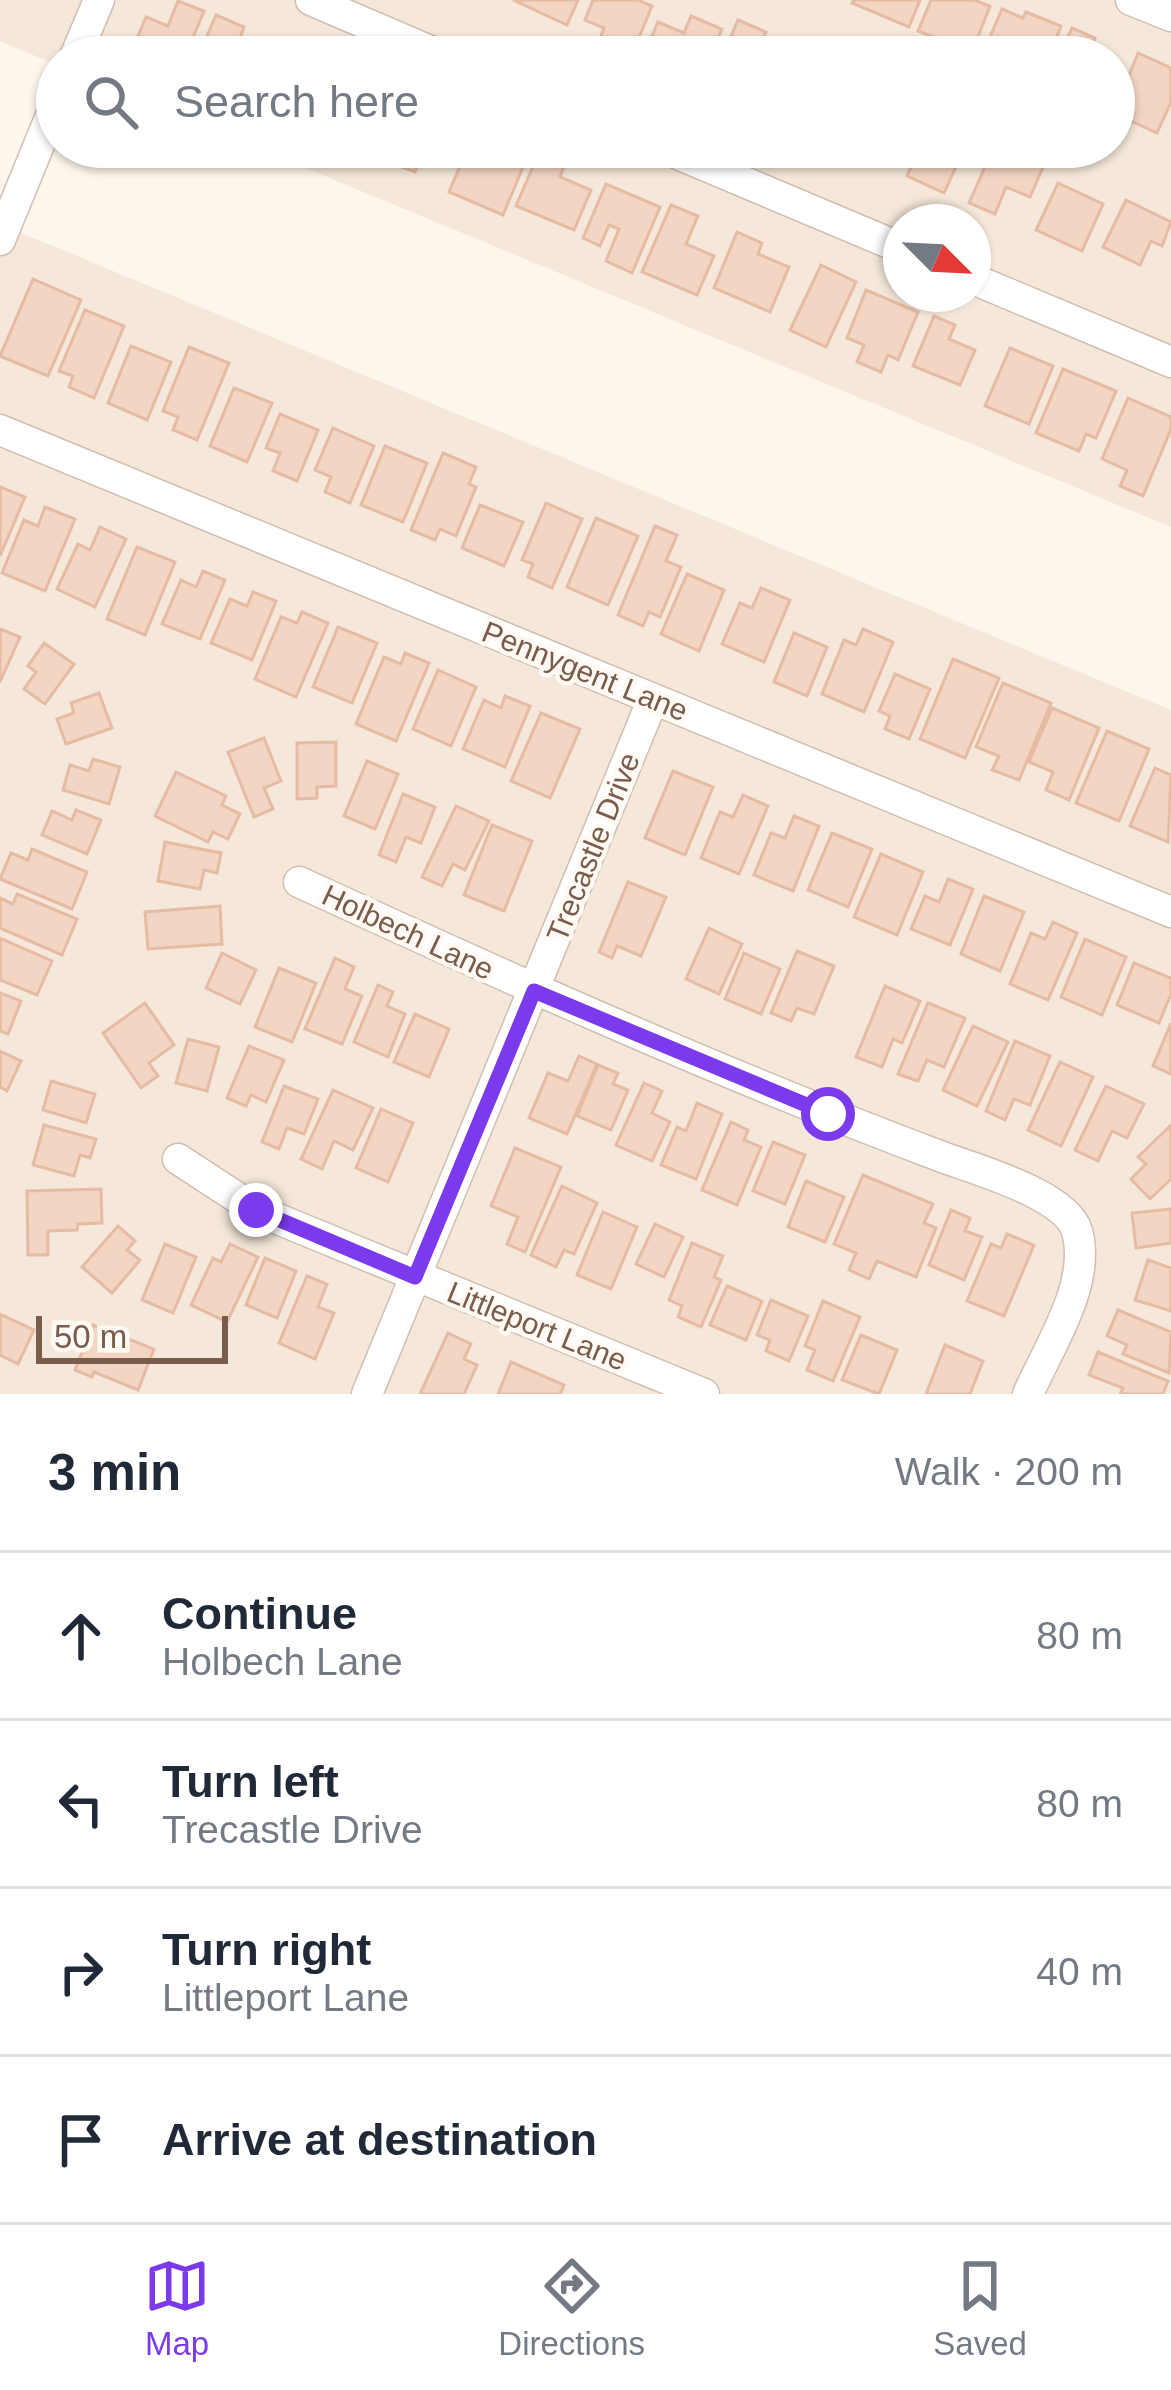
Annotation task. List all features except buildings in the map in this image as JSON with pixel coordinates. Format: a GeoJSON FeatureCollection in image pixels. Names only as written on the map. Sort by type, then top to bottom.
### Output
{"type":"FeatureCollection","features":[{"type":"Feature","properties":{"kind":"street"},"geometry":{"type":"LineString","coordinates":[[84,36],[99,0]]}},
{"type":"Feature","properties":{"kind":"street"},"geometry":{"type":"LineString","coordinates":[[311,0],[395,36]]}},
{"type":"Feature","properties":{"kind":"street"},"geometry":{"type":"LineString","coordinates":[[1131,0],[1171,16]]}},
{"type":"Feature","properties":{"kind":"street"},"geometry":{"type":"LineString","coordinates":[[0,240],[36,152]]}},
{"type":"Feature","properties":{"kind":"street"},"geometry":{"type":"LineString","coordinates":[[711,168],[883,240]]}},
{"type":"Feature","properties":{"kind":"street"},"geometry":{"type":"LineString","coordinates":[[991,287],[1171,362]]}},
{"type":"Feature","properties":{"kind":"street","name":"Pennygent Lane"},"geometry":{"type":"LineString","coordinates":[[0,430],[1171,912]]}},
{"type":"Feature","properties":{"kind":"street","name":"Trecastle Drive"},"geometry":{"type":"LineString","coordinates":[[367,1394],[653,699]]}},
{"type":"Feature","properties":{"kind":"street","name":"Holbech Lane"},"geometry":{"type":"LineString","coordinates":[[299,882],[534,991],[828,1114],[1013,1183],[1054,1205],[1077,1228],[1080,1270],[1028,1394]]}},
{"type":"Feature","properties":{"kind":"street","name":"Littleport Lane"},"geometry":{"type":"LineString","coordinates":[[178,1159],[256,1210],[704,1394]]}},
{"type":"Feature","properties":{"kind":"shaded area"},"geometry":{"type":"Polygon","coordinates":[[[0,0],[1171,0],[1171,527],[306,168],[1135,168],[1135,36],[36,36],[36,56],[0,41],[0,0]]]}},
{"type":"Feature","properties":{"kind":"shaded area"},"geometry":{"type":"Polygon","coordinates":[[[0,224],[1171,710],[1171,1394],[0,1394],[0,224]]]}},
{"type":"Feature","properties":{"kind":"route"},"geometry":{"type":"LineString","coordinates":[[256,1210],[415,1277],[534,991],[828,1114]]}}]}
